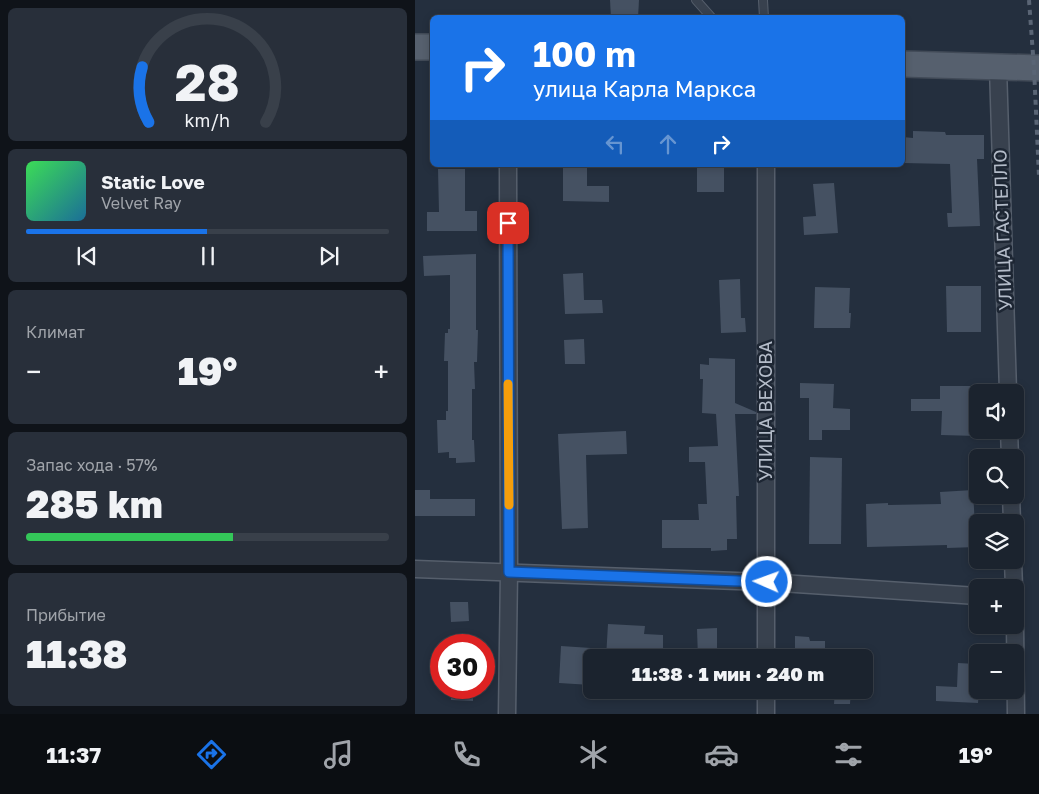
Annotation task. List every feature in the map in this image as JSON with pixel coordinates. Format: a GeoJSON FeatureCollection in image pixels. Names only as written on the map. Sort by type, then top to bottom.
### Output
{"type":"FeatureCollection","features":[{"type":"Feature","properties":{"kind":"main road"},"geometry":{"type":"LineString","coordinates":[[905,64],[1039,68]]}},
{"type":"Feature","properties":{"kind":"street","name":"УЛИЦА ГАСТЕЛЛО"},"geometry":{"type":"LineString","coordinates":[[998,67],[1008,384]]}},
{"type":"Feature","properties":{"kind":"street"},"geometry":{"type":"LineString","coordinates":[[507,167],[509,572],[507,714]]}},
{"type":"Feature","properties":{"kind":"street","name":"УЛИЦА ВЕХОВА"},"geometry":{"type":"LineString","coordinates":[[766,167],[766,649]]}},
{"type":"Feature","properties":{"kind":"street"},"geometry":{"type":"LineString","coordinates":[[415,569],[767,582],[969,595]]}},
{"type":"Feature","properties":{"kind":"street"},"geometry":{"type":"LineString","coordinates":[[1015,634],[1016,714]]}},
{"type":"Feature","properties":{"kind":"street"},"geometry":{"type":"LineString","coordinates":[[766,699],[766,714]]}},
{"type":"Feature","properties":{"kind":"lane"},"geometry":{"type":"LineString","coordinates":[[696,0],[709,15]]}},
{"type":"Feature","properties":{"kind":"lane"},"geometry":{"type":"LineString","coordinates":[[763,0],[764,15]]}},
{"type":"Feature","properties":{"kind":"building"},"geometry":{"type":"Polygon","coordinates":[[[610,0],[639,0],[638,15],[611,15],[610,0]]]}},
{"type":"Feature","properties":{"kind":"building"},"geometry":{"type":"Polygon","coordinates":[[[913,131],[945,132],[946,135],[984,135],[984,159],[977,159],[980,226],[948,227],[947,213],[952,213],[950,164],[905,163],[905,137],[913,138],[913,131]]]}},
{"type":"Feature","properties":{"kind":"building"},"geometry":{"type":"Polygon","coordinates":[[[563,167],[587,167],[587,186],[609,186],[609,202],[563,201],[563,167]]]}},
{"type":"Feature","properties":{"kind":"building"},"geometry":{"type":"Polygon","coordinates":[[[697,167],[724,167],[724,192],[697,192],[697,167]]]}},
{"type":"Feature","properties":{"kind":"building"},"geometry":{"type":"Polygon","coordinates":[[[438,169],[465,169],[465,211],[477,211],[477,231],[427,231],[427,212],[439,212],[438,169]]]}},
{"type":"Feature","properties":{"kind":"building"},"geometry":{"type":"Polygon","coordinates":[[[834,183],[838,233],[804,235],[803,217],[816,216],[813,184],[834,183]]]}},
{"type":"Feature","properties":{"kind":"building"},"geometry":{"type":"Polygon","coordinates":[[[476,254],[476,330],[478,330],[477,362],[474,362],[475,389],[472,389],[472,440],[474,440],[475,462],[456,463],[456,458],[449,458],[449,452],[438,453],[437,420],[446,420],[446,411],[448,411],[448,361],[444,361],[445,333],[448,333],[448,329],[450,329],[450,275],[424,276],[423,256],[476,254]]]}},
{"type":"Feature","properties":{"kind":"building"},"geometry":{"type":"Polygon","coordinates":[[[583,273],[584,300],[602,300],[603,313],[565,314],[563,274],[583,273]]]}},
{"type":"Feature","properties":{"kind":"building"},"geometry":{"type":"Polygon","coordinates":[[[740,279],[741,318],[745,318],[746,332],[721,333],[719,280],[740,279]]]}},
{"type":"Feature","properties":{"kind":"building"},"geometry":{"type":"Polygon","coordinates":[[[946,286],[981,286],[981,332],[947,332],[946,286]]]}},
{"type":"Feature","properties":{"kind":"building"},"geometry":{"type":"Polygon","coordinates":[[[815,287],[850,288],[850,328],[814,328],[815,287]]]}},
{"type":"Feature","properties":{"kind":"building"},"geometry":{"type":"Polygon","coordinates":[[[584,339],[585,364],[565,364],[564,340],[584,339]]]}},
{"type":"Feature","properties":{"kind":"building"},"geometry":{"type":"Polygon","coordinates":[[[709,358],[735,359],[735,403],[756,412],[756,414],[735,414],[739,496],[736,496],[737,539],[727,539],[727,550],[711,551],[711,548],[662,548],[662,520],[699,520],[698,504],[707,504],[705,462],[689,462],[689,447],[718,446],[716,414],[702,413],[703,379],[700,379],[700,364],[709,365],[709,358]]]}},
{"type":"Feature","properties":{"kind":"building"},"geometry":{"type":"Polygon","coordinates":[[[800,383],[834,384],[833,408],[850,409],[850,430],[822,430],[822,440],[809,440],[809,398],[800,398],[800,383]]]}},
{"type":"Feature","properties":{"kind":"building"},"geometry":{"type":"Polygon","coordinates":[[[940,386],[969,386],[969,436],[941,435],[942,411],[911,411],[911,399],[940,399],[940,386]]]}},
{"type":"Feature","properties":{"kind":"building"},"geometry":{"type":"Polygon","coordinates":[[[626,431],[627,454],[586,455],[588,528],[562,529],[558,434],[626,431]]]}},
{"type":"Feature","properties":{"kind":"building"},"geometry":{"type":"Polygon","coordinates":[[[810,457],[842,458],[841,544],[809,544],[810,457]]]}},
{"type":"Feature","properties":{"kind":"building"},"geometry":{"type":"Polygon","coordinates":[[[415,490],[430,490],[430,499],[475,499],[475,516],[415,516],[415,490]]]}},
{"type":"Feature","properties":{"kind":"building"},"geometry":{"type":"Polygon","coordinates":[[[969,490],[969,504],[974,504],[974,514],[969,514],[969,547],[947,548],[947,545],[867,547],[866,504],[941,504],[940,492],[969,490]]]}},
{"type":"Feature","properties":{"kind":"building"},"geometry":{"type":"Polygon","coordinates":[[[450,602],[468,602],[469,621],[451,622],[450,602]]]}},
{"type":"Feature","properties":{"kind":"building"},"geometry":{"type":"Polygon","coordinates":[[[608,624],[645,626],[644,634],[663,635],[663,649],[607,649],[608,624]]]}},
{"type":"Feature","properties":{"kind":"building"},"geometry":{"type":"Polygon","coordinates":[[[717,628],[717,649],[698,649],[697,629],[717,628]]]}},
{"type":"Feature","properties":{"kind":"building"},"geometry":{"type":"Polygon","coordinates":[[[795,636],[809,637],[810,641],[825,641],[825,649],[795,649],[795,636]]]}},
{"type":"Feature","properties":{"kind":"building"},"geometry":{"type":"Polygon","coordinates":[[[561,646],[591,648],[583,649],[583,684],[559,683],[561,646]]]}},
{"type":"Feature","properties":{"kind":"building"},"geometry":{"type":"Polygon","coordinates":[[[958,663],[969,664],[969,699],[978,699],[978,703],[936,701],[936,686],[957,687],[958,663]]]}},
{"type":"Feature","properties":{"kind":"building"},"geometry":{"type":"Polygon","coordinates":[[[473,699],[473,701],[451,700],[473,699]]]}},
{"type":"Feature","properties":{"kind":"building"},"geometry":{"type":"Polygon","coordinates":[[[834,699],[850,699],[850,704],[834,704],[834,699]]]}},
{"type":"Feature","properties":{"kind":"railway"},"geometry":{"type":"LineString","coordinates":[[1029,0],[1039,177]]}},
{"type":"Feature","properties":{"kind":"slow traffic"},"geometry":{"type":"LineString","coordinates":[[508,384],[509,505]]}},
{"type":"Feature","properties":{"kind":"route"},"geometry":{"type":"LineString","coordinates":[[508,223],[509,572],[767,582]]}}]}
